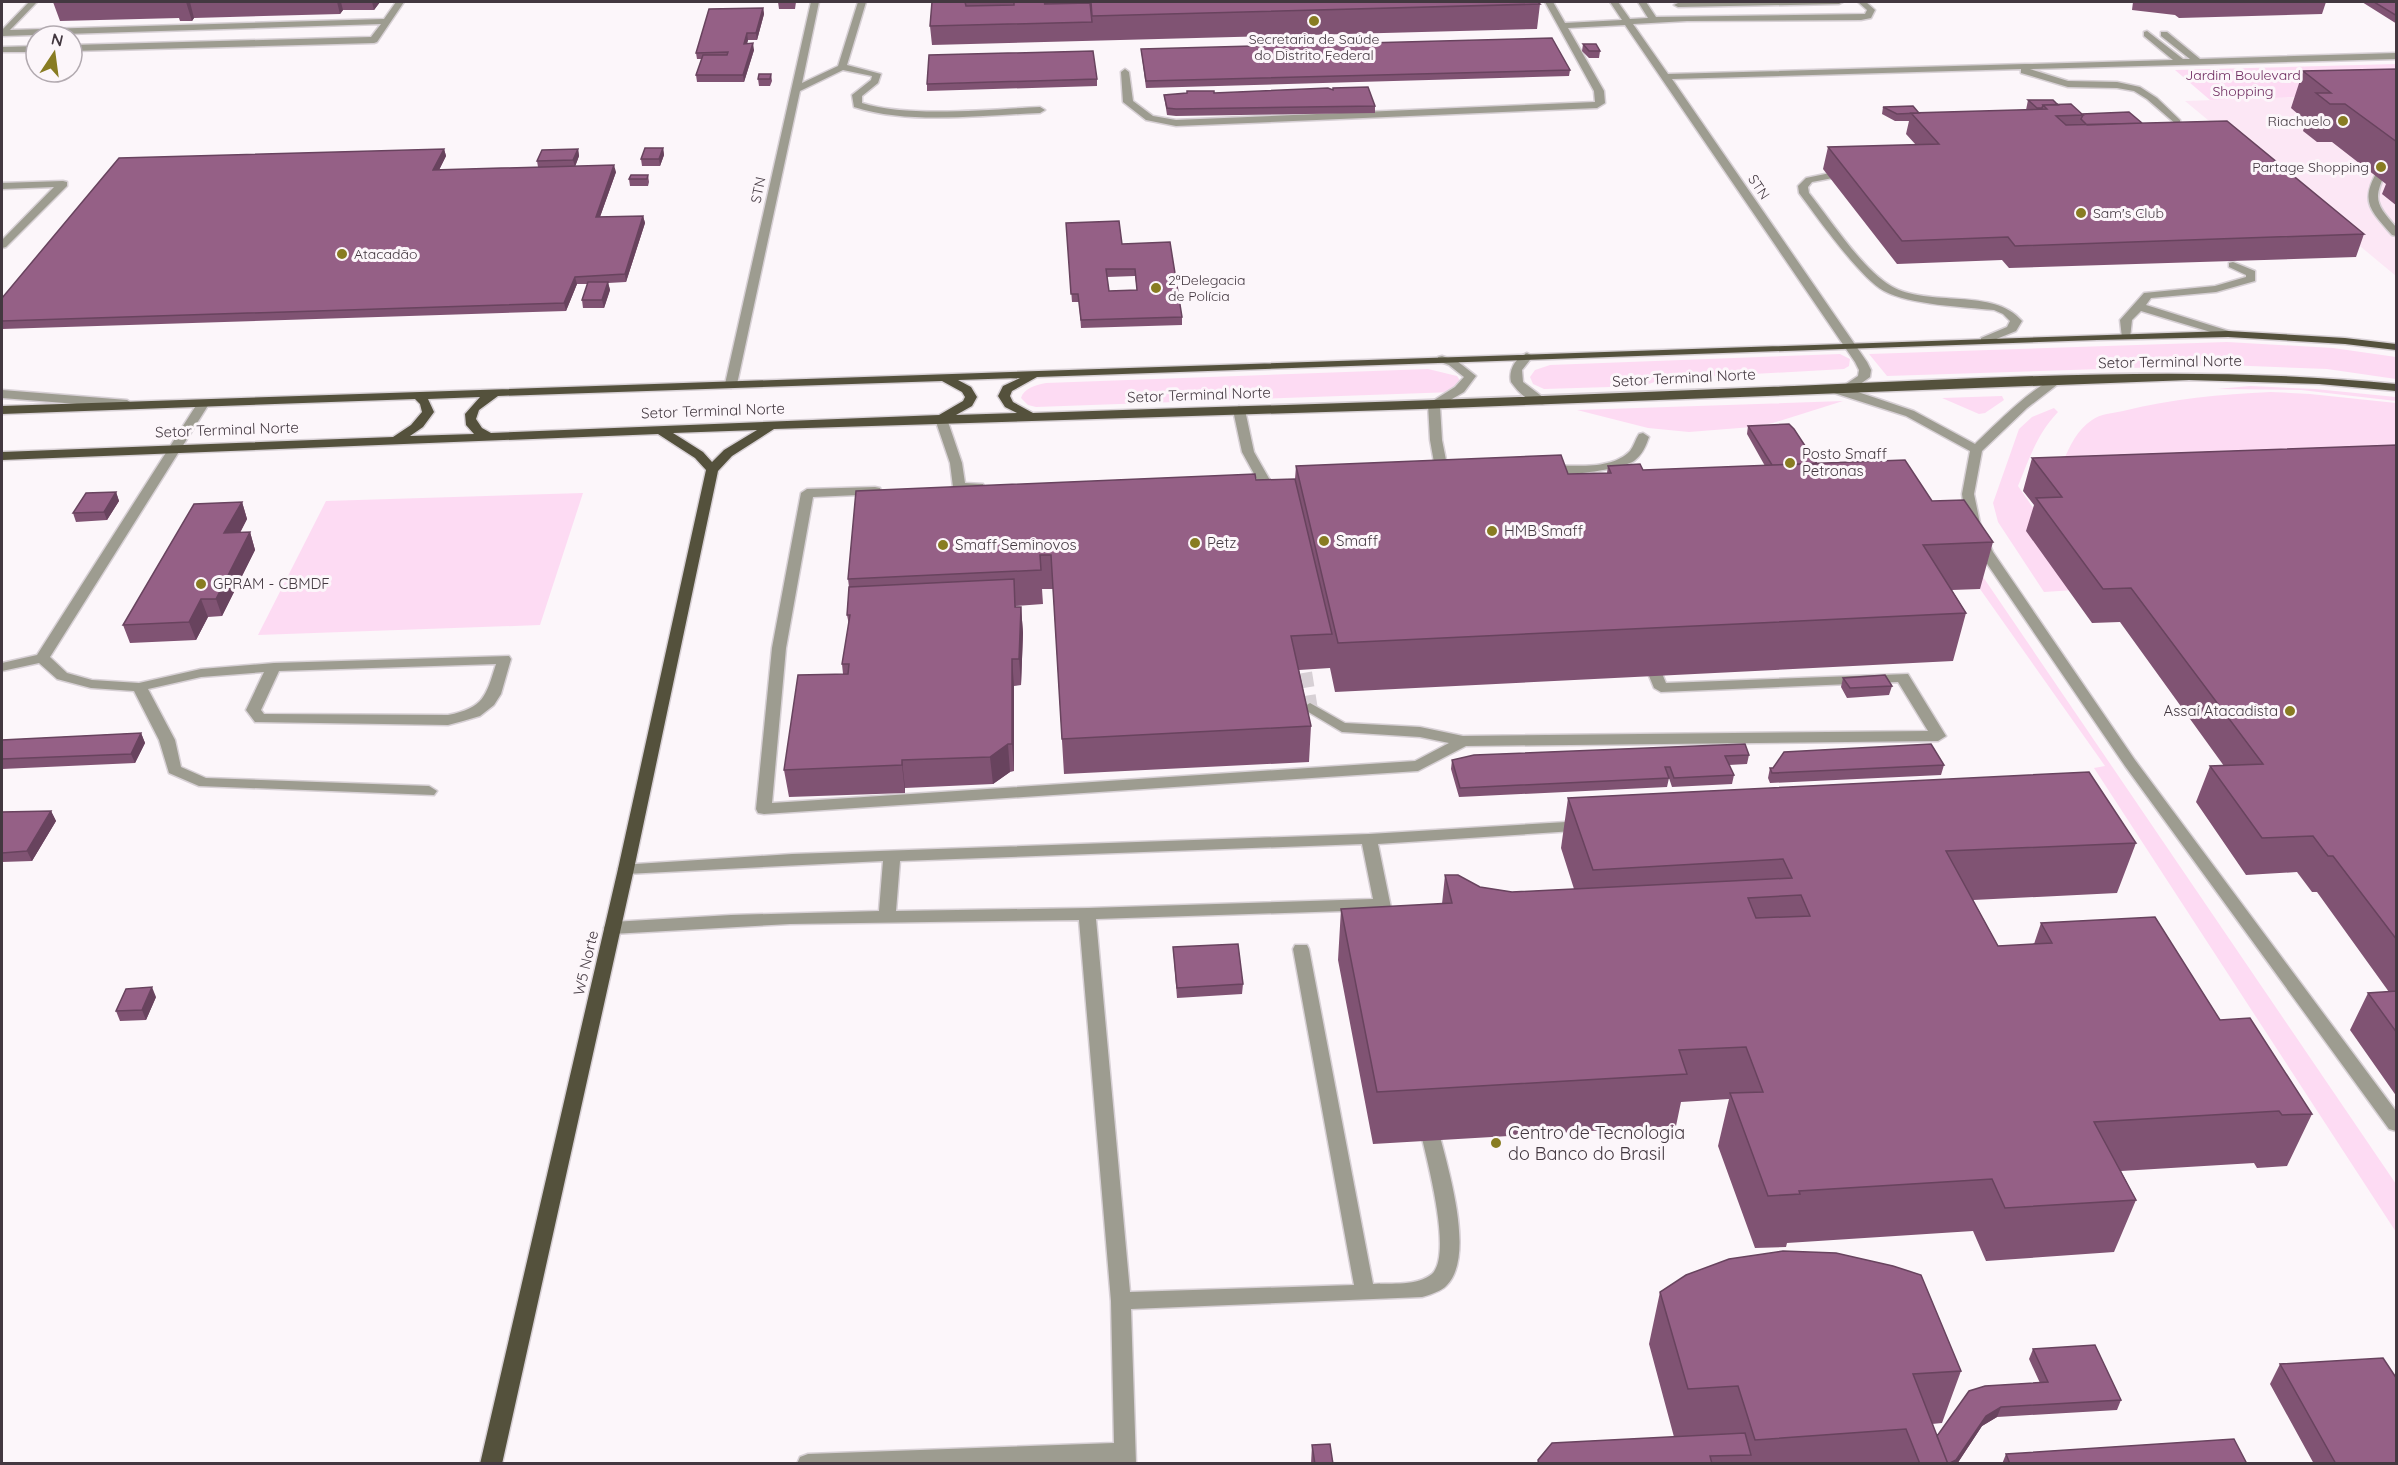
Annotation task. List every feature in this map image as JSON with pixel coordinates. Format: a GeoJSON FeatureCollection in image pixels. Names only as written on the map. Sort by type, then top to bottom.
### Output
{"type":"FeatureCollection","features":[{"type":"Feature","properties":{"kind":"main road","name":"Setor Terminal Norte"},"geometry":{"type":"LineString","coordinates":[[2,410],[2126,336],[2228,334],[2345,341],[2397,348]]}},
{"type":"Feature","properties":{"kind":"main road"},"geometry":{"type":"LineString","coordinates":[[1033,416],[1009,404],[1004,396],[1007,389],[1014,384],[1039,373]]}},
{"type":"Feature","properties":{"kind":"main road","name":"Setor Terminal Norte"},"geometry":{"type":"LineString","coordinates":[[2,456],[941,419],[1540,401],[1850,387],[2188,376],[2319,380],[2397,388]]}},
{"type":"Feature","properties":{"kind":"main road"},"geometry":{"type":"LineString","coordinates":[[941,419],[960,409],[971,397],[968,390],[944,377]]}},
{"type":"Feature","properties":{"kind":"main road"},"geometry":{"type":"LineString","coordinates":[[487,436],[476,431],[470,424],[469,416],[483,399],[497,393]]}},
{"type":"Feature","properties":{"kind":"main road"},"geometry":{"type":"LineString","coordinates":[[393,440],[411,432],[423,422],[428,412],[426,403],[417,395]]}},
{"type":"Feature","properties":{"kind":"main road"},"geometry":{"type":"LineString","coordinates":[[660,430],[699,455],[712,470],[728,453],[773,426]]}},
{"type":"Feature","properties":{"kind":"main road","name":"W5 Norte"},"geometry":{"type":"LineString","coordinates":[[491,1464],[626,869],[712,470]]}},
{"type":"Feature","properties":{"kind":"street"},"geometry":{"type":"LineString","coordinates":[[2,34],[33,2]]}},
{"type":"Feature","properties":{"kind":"street"},"geometry":{"type":"LineString","coordinates":[[84,48],[374,40],[400,2]]}},
{"type":"Feature","properties":{"kind":"street","name":"STN"},"geometry":{"type":"LineString","coordinates":[[731,384],[815,2]]}},
{"type":"Feature","properties":{"kind":"street"},"geometry":{"type":"LineString","coordinates":[[842,67],[862,2]]}},
{"type":"Feature","properties":{"kind":"street"},"geometry":{"type":"LineString","coordinates":[[1125,72],[1128,102],[1142,115],[1156,121],[1387,115],[1590,106],[1600,103],[1599,91],[1549,2]]}},
{"type":"Feature","properties":{"kind":"street","name":"STN"},"geometry":{"type":"LineString","coordinates":[[1614,2],[1851,347],[1865,370],[1864,377],[1850,387]]}},
{"type":"Feature","properties":{"kind":"street"},"geometry":{"type":"LineString","coordinates":[[1642,2],[1654,20]]}},
{"type":"Feature","properties":{"kind":"street"},"geometry":{"type":"LineString","coordinates":[[1676,3],[1839,2]]}},
{"type":"Feature","properties":{"kind":"street"},"geometry":{"type":"LineString","coordinates":[[1563,26],[1688,18],[1868,16],[1871,10],[1863,2]]}},
{"type":"Feature","properties":{"kind":"street"},"geometry":{"type":"LineString","coordinates":[[1676,3],[1688,18]]}},
{"type":"Feature","properties":{"kind":"street"},"geometry":{"type":"LineString","coordinates":[[2,34],[386,21]]}},
{"type":"Feature","properties":{"kind":"street"},"geometry":{"type":"LineString","coordinates":[[2147,34],[2181,62]]}},
{"type":"Feature","properties":{"kind":"street"},"geometry":{"type":"LineString","coordinates":[[2164,34],[2197,61]]}},
{"type":"Feature","properties":{"kind":"street"},"geometry":{"type":"LineString","coordinates":[[2,50],[24,49]]}},
{"type":"Feature","properties":{"kind":"street"},"geometry":{"type":"LineString","coordinates":[[1665,77],[2397,56]]}},
{"type":"Feature","properties":{"kind":"street"},"geometry":{"type":"LineString","coordinates":[[1991,67],[2034,71],[2069,65]]}},
{"type":"Feature","properties":{"kind":"street"},"geometry":{"type":"LineString","coordinates":[[796,89],[842,67],[877,74],[875,81],[857,95],[857,105],[865,110],[895,112],[1040,110]]}},
{"type":"Feature","properties":{"kind":"street"},"geometry":{"type":"LineString","coordinates":[[2034,71],[2047,79],[2067,84],[2130,87],[2146,94],[2177,122]]}},
{"type":"Feature","properties":{"kind":"street"},"geometry":{"type":"LineString","coordinates":[[2381,172],[2370,191],[2373,205],[2397,233]]}},
{"type":"Feature","properties":{"kind":"street"},"geometry":{"type":"LineString","coordinates":[[1830,176],[1809,180],[1803,186],[1804,193],[1866,271],[1888,289],[1900,294],[1937,302],[1996,307],[2007,312],[2016,321],[2012,329],[1985,340]]}},
{"type":"Feature","properties":{"kind":"street"},"geometry":{"type":"LineString","coordinates":[[2,186],[63,184],[2,245]]}},
{"type":"Feature","properties":{"kind":"street"},"geometry":{"type":"LineString","coordinates":[[2126,336],[2126,320],[2140,307],[2143,299],[2148,295],[2232,286],[2251,279],[2251,273],[2233,265]]}},
{"type":"Feature","properties":{"kind":"street"},"geometry":{"type":"LineString","coordinates":[[2140,307],[2228,334]]}},
{"type":"Feature","properties":{"kind":"street"},"geometry":{"type":"LineString","coordinates":[[1527,356],[1516,370],[1516,380],[1525,393],[1540,401]]}},
{"type":"Feature","properties":{"kind":"street"},"geometry":{"type":"LineString","coordinates":[[1420,474],[1448,470],[1436,440],[1434,404],[1455,394],[1467,384],[1470,376],[1453,363],[1442,359]]}},
{"type":"Feature","properties":{"kind":"street"},"geometry":{"type":"LineString","coordinates":[[2056,381],[2023,405],[1976,450],[1968,494],[1973,523],[1986,552],[2130,764],[2397,1124]]}},
{"type":"Feature","properties":{"kind":"street"},"geometry":{"type":"LineString","coordinates":[[1829,388],[1888,403],[1912,413],[1976,450]]}},
{"type":"Feature","properties":{"kind":"street"},"geometry":{"type":"LineString","coordinates":[[2,394],[139,405]]}},
{"type":"Feature","properties":{"kind":"street"},"geometry":{"type":"LineString","coordinates":[[2,667],[42,658],[203,404]]}},
{"type":"Feature","properties":{"kind":"street"},"geometry":{"type":"LineString","coordinates":[[1239,410],[1248,452],[1270,487],[1278,508]]}},
{"type":"Feature","properties":{"kind":"street"},"geometry":{"type":"LineString","coordinates":[[941,419],[956,462],[953,487],[994,487]]}},
{"type":"Feature","properties":{"kind":"street"},"geometry":{"type":"LineString","coordinates":[[1537,469],[1585,469],[1624,462],[1637,451],[1642,437]]}},
{"type":"Feature","properties":{"kind":"street"},"geometry":{"type":"LineString","coordinates":[[888,490],[807,494],[779,648],[764,809],[1418,766],[1463,741]]}},
{"type":"Feature","properties":{"kind":"street"},"geometry":{"type":"LineString","coordinates":[[1310,707],[1342,727],[1420,732],[1463,741],[1938,736],[1903,677],[1661,688],[1643,644]]}},
{"type":"Feature","properties":{"kind":"street"},"geometry":{"type":"LineString","coordinates":[[42,658],[62,676],[91,684],[139,687],[201,673],[274,667],[504,659],[491,703],[472,716],[448,720],[260,719],[253,710],[274,667]]}},
{"type":"Feature","properties":{"kind":"street"},"geometry":{"type":"LineString","coordinates":[[139,687],[167,740],[174,770],[204,783],[429,791]]}},
{"type":"Feature","properties":{"kind":"street"},"geometry":{"type":"LineString","coordinates":[[626,869],[892,855],[1369,839],[1595,826]]}},
{"type":"Feature","properties":{"kind":"street"},"geometry":{"type":"LineString","coordinates":[[1369,839],[1392,951]]}},
{"type":"Feature","properties":{"kind":"street"},"geometry":{"type":"LineString","coordinates":[[887,915],[892,855]]}},
{"type":"Feature","properties":{"kind":"street"},"geometry":{"type":"LineString","coordinates":[[612,928],[679,923],[887,915],[1088,914],[1382,904]]}},
{"type":"Feature","properties":{"kind":"street"},"geometry":{"type":"LineString","coordinates":[[808,1464],[1124,1458],[1121,1301],[1088,914]]}},
{"type":"Feature","properties":{"kind":"street"},"geometry":{"type":"LineString","coordinates":[[1301,949],[1365,1292]]}},
{"type":"Feature","properties":{"kind":"street"},"geometry":{"type":"LineString","coordinates":[[1121,1301],[1422,1289],[1440,1279],[1449,1260],[1450,1232],[1424,1103]]}},
{"type":"Feature","properties":{"kind":"shaded area"},"geometry":{"type":"Polygon","coordinates":[[[2396,94],[2396,276],[2185,101],[2396,94]]]}},
{"type":"Feature","properties":{"kind":"green space","name":"Jardim Boulevard Shopping"},"geometry":{"type":"Polygon","coordinates":[[[2396,64],[2396,94],[2210,100],[2175,70],[2396,64]]]}},
{"type":"Feature","properties":{"kind":"green space"},"geometry":{"type":"Polygon","coordinates":[[[2227,342],[2333,348],[2396,357],[2396,379],[2327,369],[2225,365],[1887,376],[1869,354],[2227,342]]]}},
{"type":"Feature","properties":{"kind":"green space"},"geometry":{"type":"Polygon","coordinates":[[[1840,354],[1850,359],[1849,366],[1844,369],[1663,379],[1643,386],[1544,389],[1533,384],[1530,377],[1535,370],[1550,365],[1840,354]]]}},
{"type":"Feature","properties":{"kind":"green space"},"geometry":{"type":"Polygon","coordinates":[[[1428,369],[1457,376],[1461,382],[1454,392],[1036,407],[1028,405],[1021,398],[1028,389],[1046,383],[1428,369]]]}},
{"type":"Feature","properties":{"kind":"green space"},"geometry":{"type":"Polygon","coordinates":[[[2250,386],[2315,389],[2396,397],[2396,401],[2301,390],[2217,389],[2250,386]]]}},
{"type":"Feature","properties":{"kind":"green space"},"geometry":{"type":"Polygon","coordinates":[[[2271,392],[2396,403],[2396,464],[2063,462],[2078,433],[2099,416],[2178,400],[2271,392]]]}},
{"type":"Feature","properties":{"kind":"green space"},"geometry":{"type":"Polygon","coordinates":[[[2002,396],[2004,400],[1985,413],[1979,414],[1942,398],[2002,396]]]}},
{"type":"Feature","properties":{"kind":"green space"},"geometry":{"type":"Polygon","coordinates":[[[1843,401],[1773,423],[1689,432],[1648,428],[1577,410],[1843,401]]]}},
{"type":"Feature","properties":{"kind":"green space"},"geometry":{"type":"Polygon","coordinates":[[[2054,408],[2058,412],[2039,438],[2018,486],[2090,589],[2044,592],[1998,522],[1993,503],[2019,429],[2032,417],[2054,408]]]}},
{"type":"Feature","properties":{"kind":"green space"},"geometry":{"type":"Polygon","coordinates":[[[583,493],[540,625],[258,635],[326,501],[583,493]]]}},
{"type":"Feature","properties":{"kind":"green space"},"geometry":{"type":"Polygon","coordinates":[[[1939,531],[1979,571],[2396,1184],[2396,1232],[2094,768],[2105,766],[1939,531]]]}},
{"type":"Feature","properties":{"kind":"building"},"geometry":{"type":"Polygon","coordinates":[[[932,2],[965,2],[966,6],[1014,5],[1014,2],[1090,3],[1092,22],[930,26],[932,2]]]}},
{"type":"Feature","properties":{"kind":"building"},"geometry":{"type":"Polygon","coordinates":[[[1091,2],[1538,2],[1540,4],[1092,16],[1091,2]]]}},
{"type":"Feature","properties":{"kind":"building"},"geometry":{"type":"Polygon","coordinates":[[[2374,2],[2397,2],[2397,16],[2374,2]]]}},
{"type":"Feature","properties":{"kind":"building"},"geometry":{"type":"Polygon","coordinates":[[[763,8],[756,33],[747,33],[744,44],[753,43],[743,75],[696,75],[703,55],[727,55],[728,52],[696,53],[709,9],[763,8]]]}},
{"type":"Feature","properties":{"kind":"building"},"geometry":{"type":"Polygon","coordinates":[[[1552,38],[1570,70],[1146,81],[1141,49],[1552,38]]]}},
{"type":"Feature","properties":{"kind":"building"},"geometry":{"type":"Polygon","coordinates":[[[1583,44],[1596,44],[1600,51],[1589,51],[1583,44]]]}},
{"type":"Feature","properties":{"kind":"building"},"geometry":{"type":"Polygon","coordinates":[[[1093,51],[1097,79],[927,84],[929,55],[1093,51]]]}},
{"type":"Feature","properties":{"kind":"building"},"geometry":{"type":"Polygon","coordinates":[[[2397,69],[2397,142],[2345,104],[2330,104],[2316,93],[2331,93],[2303,71],[2397,69]]]}},
{"type":"Feature","properties":{"kind":"building"},"geometry":{"type":"Polygon","coordinates":[[[759,74],[771,74],[770,79],[758,79],[759,74]]]}},
{"type":"Feature","properties":{"kind":"building"},"geometry":{"type":"Polygon","coordinates":[[[1368,87],[1375,106],[1176,109],[1167,108],[1164,95],[1187,93],[1187,91],[1214,91],[1214,93],[1368,87]]]}},
{"type":"Feature","properties":{"kind":"building"},"geometry":{"type":"Polygon","coordinates":[[[2028,100],[2053,100],[2058,105],[2043,105],[2042,108],[2037,108],[2028,100]]]}},
{"type":"Feature","properties":{"kind":"building","name":"Sam's Club"},"geometry":{"type":"Polygon","coordinates":[[[2071,104],[2083,115],[2056,116],[2066,125],[2227,121],[2364,234],[2015,246],[2008,237],[1902,241],[1828,147],[1939,144],[1911,113],[2047,109],[2043,105],[2071,104]]]}},
{"type":"Feature","properties":{"kind":"building"},"geometry":{"type":"Polygon","coordinates":[[[1913,106],[1919,113],[1897,114],[1883,107],[1913,106]]]}},
{"type":"Feature","properties":{"kind":"building"},"geometry":{"type":"Polygon","coordinates":[[[2129,112],[2142,123],[2087,125],[2081,119],[2083,115],[2081,114],[2129,112]]]}},
{"type":"Feature","properties":{"kind":"building"},"geometry":{"type":"Polygon","coordinates":[[[645,148],[663,148],[659,159],[641,159],[645,148]]]}},
{"type":"Feature","properties":{"kind":"building","name":"Atacadão"},"geometry":{"type":"Polygon","coordinates":[[[444,149],[433,170],[614,165],[596,217],[643,216],[625,274],[575,277],[564,303],[2,321],[2,298],[119,158],[444,149]]]}},
{"type":"Feature","properties":{"kind":"building"},"geometry":{"type":"Polygon","coordinates":[[[578,149],[573,160],[537,161],[542,150],[578,149]]]}},
{"type":"Feature","properties":{"kind":"building"},"geometry":{"type":"Polygon","coordinates":[[[631,175],[648,175],[647,179],[629,179],[631,175]]]}},
{"type":"Feature","properties":{"kind":"building","name":"2ªDelegacia de Polícia"},"geometry":{"type":"Polygon","coordinates":[[[1119,221],[1122,244],[1170,242],[1182,317],[1081,320],[1078,294],[1071,294],[1066,223],[1119,221]],[[1106,269],[1109,291],[1137,290],[1135,269],[1106,269]]]}},
{"type":"Feature","properties":{"kind":"building"},"geometry":{"type":"Polygon","coordinates":[[[588,282],[608,282],[602,300],[582,300],[588,282]]]}},
{"type":"Feature","properties":{"kind":"building"},"geometry":{"type":"Polygon","coordinates":[[[1789,424],[1817,464],[1772,465],[1748,426],[1789,424]]]}},
{"type":"Feature","properties":{"kind":"building","name":"Assaí Atacadista"},"geometry":{"type":"Polygon","coordinates":[[[2397,445],[2397,940],[2333,856],[2328,856],[2313,836],[2262,838],[2210,766],[2263,764],[2131,588],[2103,589],[2036,498],[2062,497],[2032,458],[2397,445]]]}},
{"type":"Feature","properties":{"kind":"building"},"geometry":{"type":"Polygon","coordinates":[[[1561,455],[1568,474],[1611,473],[1608,466],[1640,464],[1643,470],[1905,460],[1932,501],[1964,500],[1993,542],[1923,545],[1966,613],[1338,643],[1296,466],[1561,455]]]}},
{"type":"Feature","properties":{"kind":"building"},"geometry":{"type":"Polygon","coordinates":[[[1255,474],[1256,480],[1295,479],[1332,634],[1291,636],[1311,726],[1062,739],[1051,555],[1040,555],[1041,570],[848,579],[856,491],[1255,474]]]}},
{"type":"Feature","properties":{"kind":"building"},"geometry":{"type":"Polygon","coordinates":[[[116,492],[104,512],[73,513],[86,493],[116,492]]]}},
{"type":"Feature","properties":{"kind":"building","name":"GPRAM - CBMDF"},"geometry":{"type":"Polygon","coordinates":[[[242,502],[224,533],[250,532],[216,599],[201,599],[189,622],[123,625],[194,504],[242,502]]]}},
{"type":"Feature","properties":{"kind":"building"},"geometry":{"type":"Polygon","coordinates":[[[1014,579],[1015,607],[1021,607],[1019,659],[1012,659],[1012,744],[1008,744],[990,757],[902,760],[902,765],[784,770],[798,675],[848,674],[849,664],[842,664],[850,615],[847,615],[849,587],[1014,579]]]}},
{"type":"Feature","properties":{"kind":"building"},"geometry":{"type":"Polygon","coordinates":[[[1885,675],[1892,686],[1850,688],[1843,678],[1885,675]]]}},
{"type":"Feature","properties":{"kind":"building"},"geometry":{"type":"Polygon","coordinates":[[[141,733],[131,754],[2,759],[2,740],[141,733]]]}},
{"type":"Feature","properties":{"kind":"building"},"geometry":{"type":"Polygon","coordinates":[[[1745,744],[1749,755],[1725,756],[1734,775],[1674,778],[1670,767],[1665,767],[1669,778],[1460,788],[1452,760],[1474,755],[1745,744]]]}},
{"type":"Feature","properties":{"kind":"building"},"geometry":{"type":"Polygon","coordinates":[[[1931,744],[1944,765],[1772,773],[1770,768],[1773,768],[1784,752],[1931,744]]]}},
{"type":"Feature","properties":{"kind":"building"},"geometry":{"type":"Polygon","coordinates":[[[2089,772],[2136,843],[1946,851],[1998,946],[2052,943],[2041,923],[2155,917],[2220,1020],[2250,1018],[2312,1114],[2282,1115],[2279,1111],[2094,1122],[2136,1200],[2005,1208],[1992,1179],[1799,1191],[1800,1194],[1768,1196],[1730,1093],[1763,1092],[1746,1047],[1679,1050],[1687,1074],[1377,1092],[1341,909],[1452,903],[1445,875],[1458,875],[1480,887],[1512,892],[1792,878],[1783,859],[1593,870],[1568,798],[2089,772]],[[1801,895],[1748,898],[1756,918],[1810,916],[1801,895]]]}},
{"type":"Feature","properties":{"kind":"building"},"geometry":{"type":"Polygon","coordinates":[[[51,811],[27,851],[2,853],[2,812],[51,811]]]}},
{"type":"Feature","properties":{"kind":"building"},"geometry":{"type":"Polygon","coordinates":[[[1238,944],[1243,984],[1177,988],[1173,947],[1238,944]]]}},
{"type":"Feature","properties":{"kind":"building"},"geometry":{"type":"Polygon","coordinates":[[[152,987],[142,1010],[116,1011],[126,989],[152,987]]]}},
{"type":"Feature","properties":{"kind":"building"},"geometry":{"type":"Polygon","coordinates":[[[2397,991],[2397,1033],[2368,993],[2397,991]]]}},
{"type":"Feature","properties":{"kind":"building"},"geometry":{"type":"Polygon","coordinates":[[[1783,1251],[1836,1253],[1921,1275],[1961,1371],[1913,1374],[1948,1464],[1920,1464],[1906,1429],[1755,1440],[1738,1386],[1688,1389],[1660,1292],[1686,1275],[1729,1259],[1783,1251]]]}},
{"type":"Feature","properties":{"kind":"building"},"geometry":{"type":"Polygon","coordinates":[[[2095,1345],[2121,1400],[2001,1407],[1986,1416],[1956,1460],[1948,1464],[1937,1436],[1969,1391],[1985,1386],[2048,1382],[2033,1349],[2095,1345]]]}},
{"type":"Feature","properties":{"kind":"building"},"geometry":{"type":"Polygon","coordinates":[[[2383,1358],[2397,1379],[2397,1464],[2336,1464],[2280,1364],[2383,1358]]]}},
{"type":"Feature","properties":{"kind":"building"},"geometry":{"type":"Polygon","coordinates":[[[1745,1433],[1751,1455],[1710,1456],[1712,1464],[1539,1464],[1538,1460],[1552,1443],[1745,1433]]]}},
{"type":"Feature","properties":{"kind":"building"},"geometry":{"type":"Polygon","coordinates":[[[2234,1439],[2247,1464],[2010,1464],[2006,1454],[2234,1439]]]}},
{"type":"Feature","properties":{"kind":"building"},"geometry":{"type":"Polygon","coordinates":[[[1330,1444],[1333,1464],[1315,1464],[1312,1445],[1330,1444]]]}},
{"type":"Feature","properties":{"kind":"tunnel"},"geometry":{"type":"LineString","coordinates":[[1301,650],[1310,707]]}},
{"type":"Feature","properties":{"kind":"place","name":"Secretaria de Saúde do Distrito Federal"},"geometry":{"type":"Point","coordinates":[1314,21]}},
{"type":"Feature","properties":{"kind":"place","name":"Riachuelo"},"geometry":{"type":"Point","coordinates":[2343,121]}},
{"type":"Feature","properties":{"kind":"place","name":"Partage Shopping"},"geometry":{"type":"Point","coordinates":[2381,167]}},
{"type":"Feature","properties":{"kind":"place","name":"Sam's Club"},"geometry":{"type":"Point","coordinates":[2081,213]}},
{"type":"Feature","properties":{"kind":"place","name":"Atacadão"},"geometry":{"type":"Point","coordinates":[342,254]}},
{"type":"Feature","properties":{"kind":"place","name":"2ªDelegacia de Polícia"},"geometry":{"type":"Point","coordinates":[1156,288]}},
{"type":"Feature","properties":{"kind":"place","name":"Posto Smaff Petronas"},"geometry":{"type":"Point","coordinates":[1790,463]}},
{"type":"Feature","properties":{"kind":"place","name":"HMB Smaff"},"geometry":{"type":"Point","coordinates":[1492,531]}},
{"type":"Feature","properties":{"kind":"place","name":"Smaff"},"geometry":{"type":"Point","coordinates":[1324,541]}},
{"type":"Feature","properties":{"kind":"place","name":"Petz"},"geometry":{"type":"Point","coordinates":[1195,543]}},
{"type":"Feature","properties":{"kind":"place","name":"Smaff Seminovos"},"geometry":{"type":"Point","coordinates":[943,545]}},
{"type":"Feature","properties":{"kind":"place","name":"GPRAM - CBMDF"},"geometry":{"type":"Point","coordinates":[201,584]}},
{"type":"Feature","properties":{"kind":"place","name":"Assaí Atacadista"},"geometry":{"type":"Point","coordinates":[2290,711]}},
{"type":"Feature","properties":{"kind":"place","name":"Centro de Tecnologia do Banco do Brasil"},"geometry":{"type":"Point","coordinates":[1496,1143]}}]}
